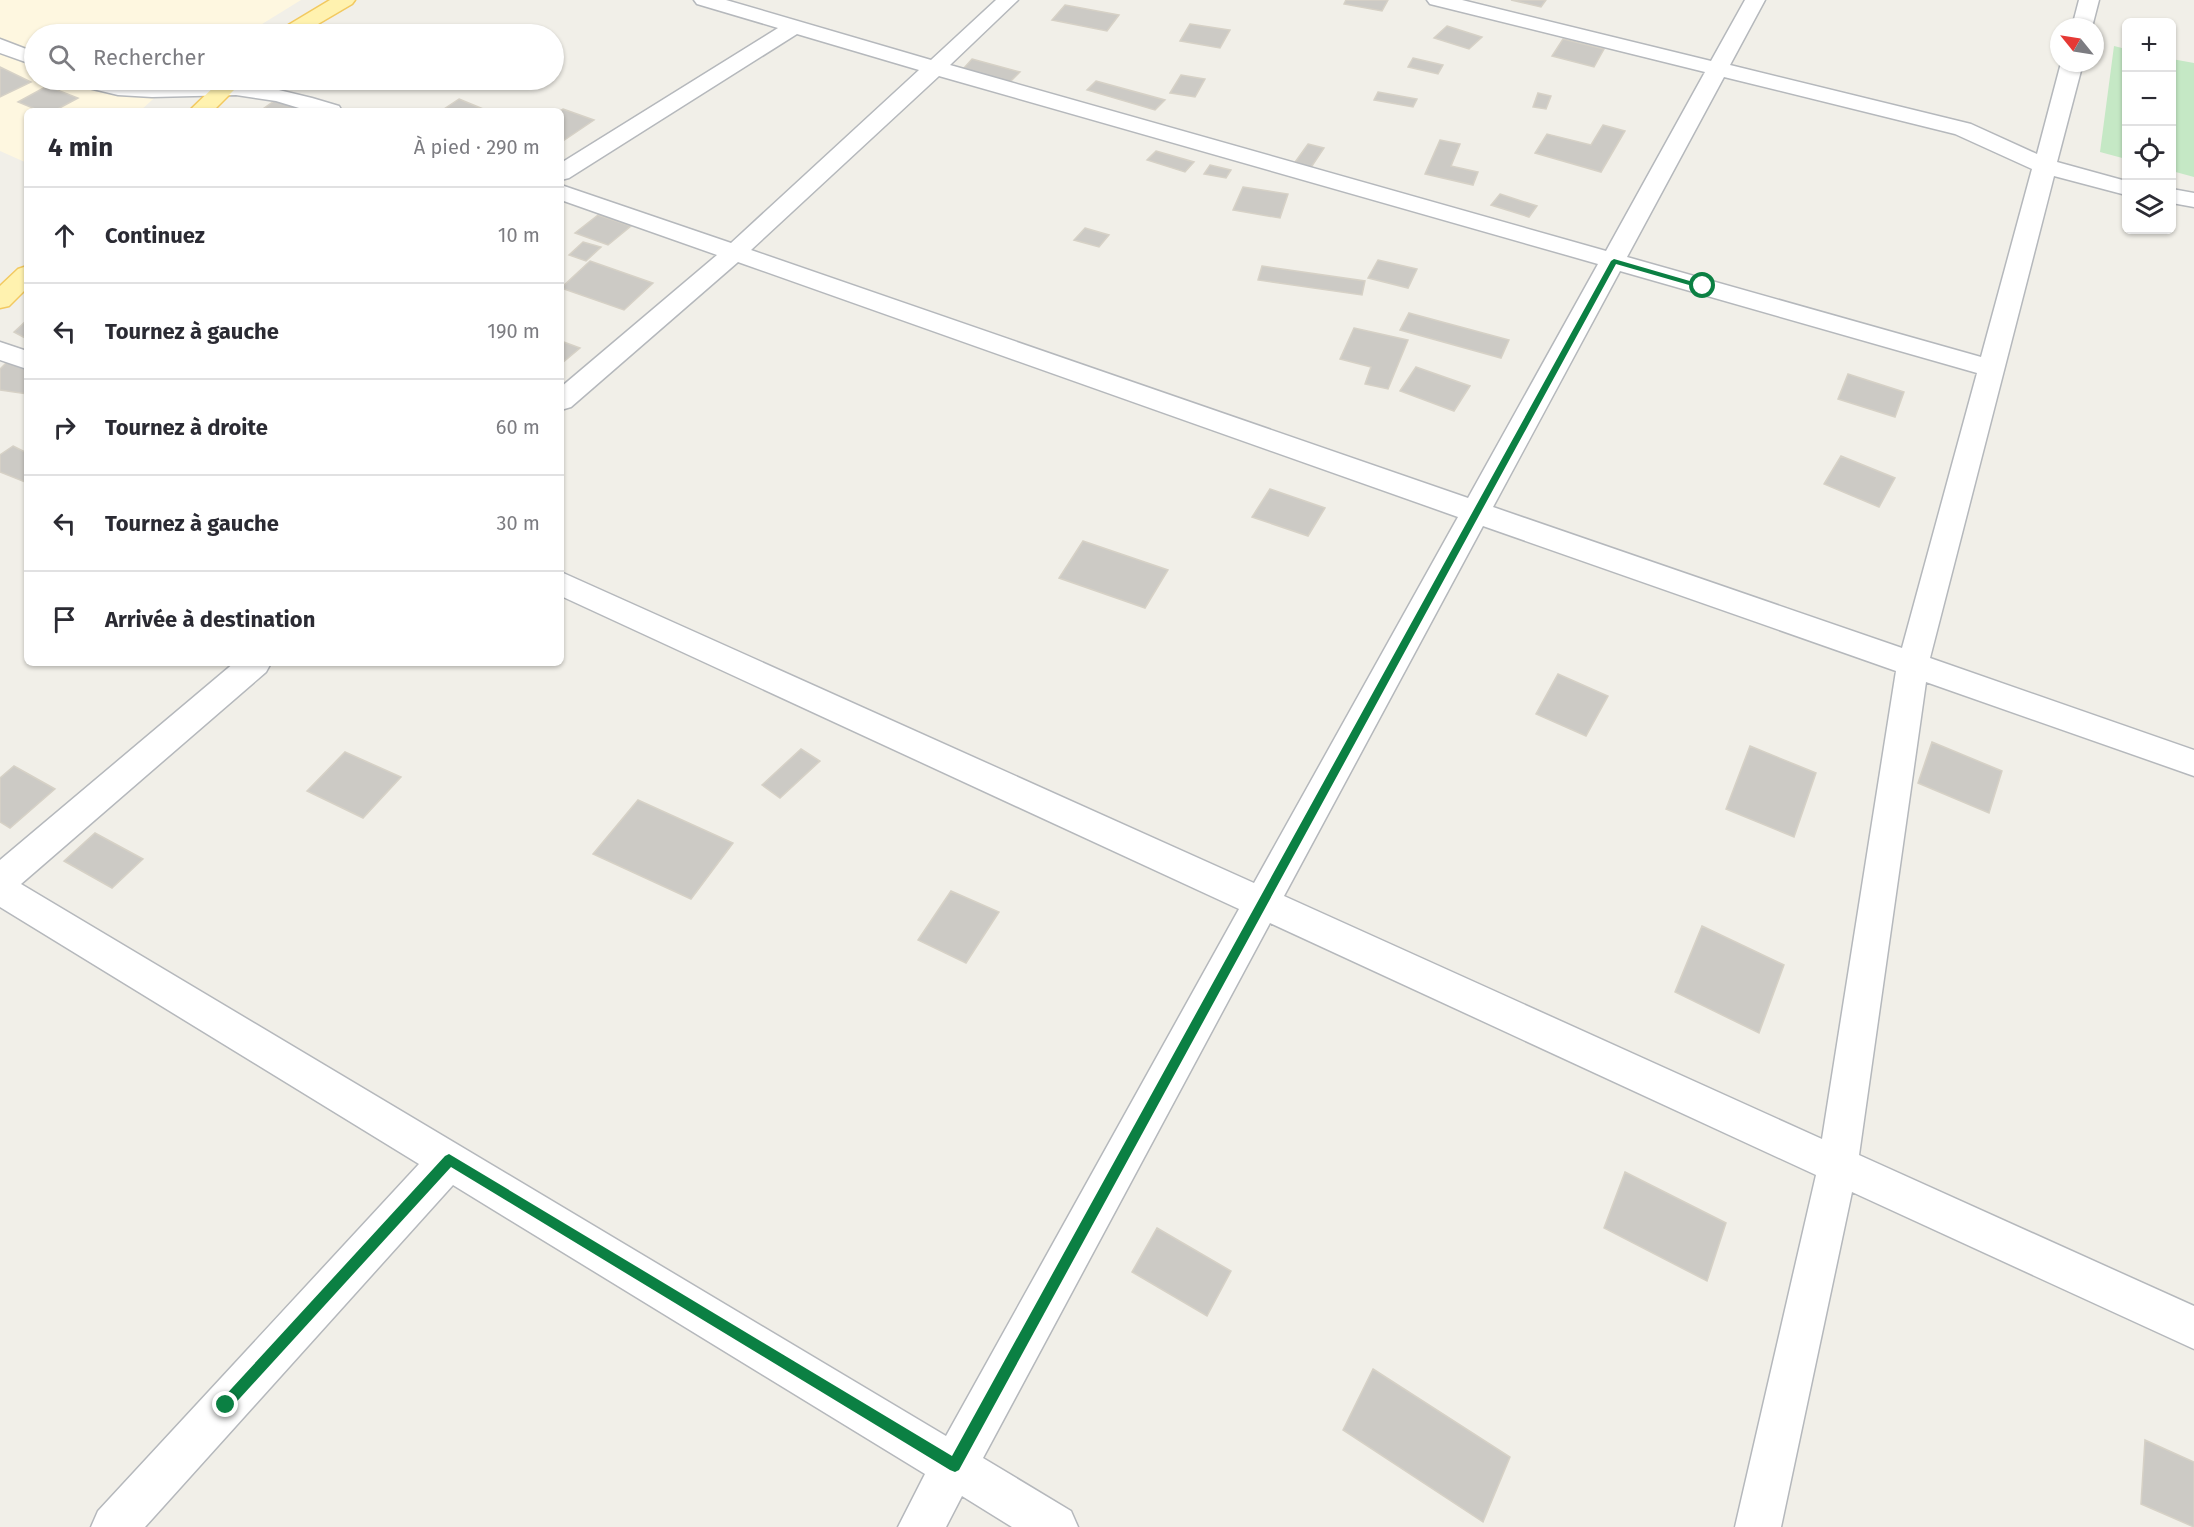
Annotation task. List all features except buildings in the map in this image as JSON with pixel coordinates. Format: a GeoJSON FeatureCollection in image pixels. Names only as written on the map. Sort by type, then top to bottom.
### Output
{"type":"FeatureCollection","features":[{"type":"Feature","properties":{"kind":"main road"},"geometry":{"type":"LineString","coordinates":[[304,24],[345,0]]}},
{"type":"Feature","properties":{"kind":"main road"},"geometry":{"type":"LineString","coordinates":[[203,108],[223,90]]}},
{"type":"Feature","properties":{"kind":"main road"},"geometry":{"type":"LineString","coordinates":[[0,300],[24,277]]}},
{"type":"Feature","properties":{"kind":"street"},"geometry":{"type":"LineString","coordinates":[[704,0],[935,68],[1991,368]]}},
{"type":"Feature","properties":{"kind":"street"},"geometry":{"type":"LineString","coordinates":[[564,397],[734,253],[1008,0]]}},
{"type":"Feature","properties":{"kind":"street"},"geometry":{"type":"LineString","coordinates":[[1437,0],[1962,129],[2044,166],[2122,187]]}},
{"type":"Feature","properties":{"kind":"street"},"geometry":{"type":"LineString","coordinates":[[921,1527],[1755,0]]}},
{"type":"Feature","properties":{"kind":"street"},"geometry":{"type":"LineString","coordinates":[[2084,18],[2089,0]]}},
{"type":"Feature","properties":{"kind":"street"},"geometry":{"type":"LineString","coordinates":[[564,171],[794,27]]}},
{"type":"Feature","properties":{"kind":"street"},"geometry":{"type":"LineString","coordinates":[[0,45],[24,55]]}},
{"type":"Feature","properties":{"kind":"street"},"geometry":{"type":"LineString","coordinates":[[1758,1527],[1838,1166],[1913,665],[2070,72]]}},
{"type":"Feature","properties":{"kind":"street"},"geometry":{"type":"LineString","coordinates":[[124,90],[144,90]]}},
{"type":"Feature","properties":{"kind":"street"},"geometry":{"type":"LineString","coordinates":[[258,90],[287,96],[322,108]]}},
{"type":"Feature","properties":{"kind":"street"},"geometry":{"type":"LineString","coordinates":[[564,193],[2194,763]]}},
{"type":"Feature","properties":{"kind":"street"},"geometry":{"type":"LineString","coordinates":[[2176,197],[2194,200]]}},
{"type":"Feature","properties":{"kind":"street"},"geometry":{"type":"LineString","coordinates":[[0,350],[24,360]]}},
{"type":"Feature","properties":{"kind":"street"},"geometry":{"type":"LineString","coordinates":[[564,584],[2194,1328]]}},
{"type":"Feature","properties":{"kind":"street"},"geometry":{"type":"LineString","coordinates":[[0,881],[251,666]]}},
{"type":"Feature","properties":{"kind":"street"},"geometry":{"type":"LineString","coordinates":[[0,889],[1055,1527]]}},
{"type":"Feature","properties":{"kind":"street"},"geometry":{"type":"LineString","coordinates":[[114,1527],[449,1160]]}},
{"type":"Feature","properties":{"kind":"shaded area"},"geometry":{"type":"Polygon","coordinates":[[[0,0],[301,0],[262,24],[24,24],[24,90],[163,90],[143,108],[24,108],[24,162],[0,151],[0,0]]]}},
{"type":"Feature","properties":{"kind":"green space"},"geometry":{"type":"Polygon","coordinates":[[[2114,46],[2122,48],[2122,158],[2100,152],[2114,46]]]}},
{"type":"Feature","properties":{"kind":"green space"},"geometry":{"type":"Polygon","coordinates":[[[2176,60],[2194,63],[2194,177],[2176,172],[2176,60]]]}},
{"type":"Feature","properties":{"kind":"route"},"geometry":{"type":"LineString","coordinates":[[226,1405],[449,1160],[955,1465],[1614,261],[1703,286]]}}]}
